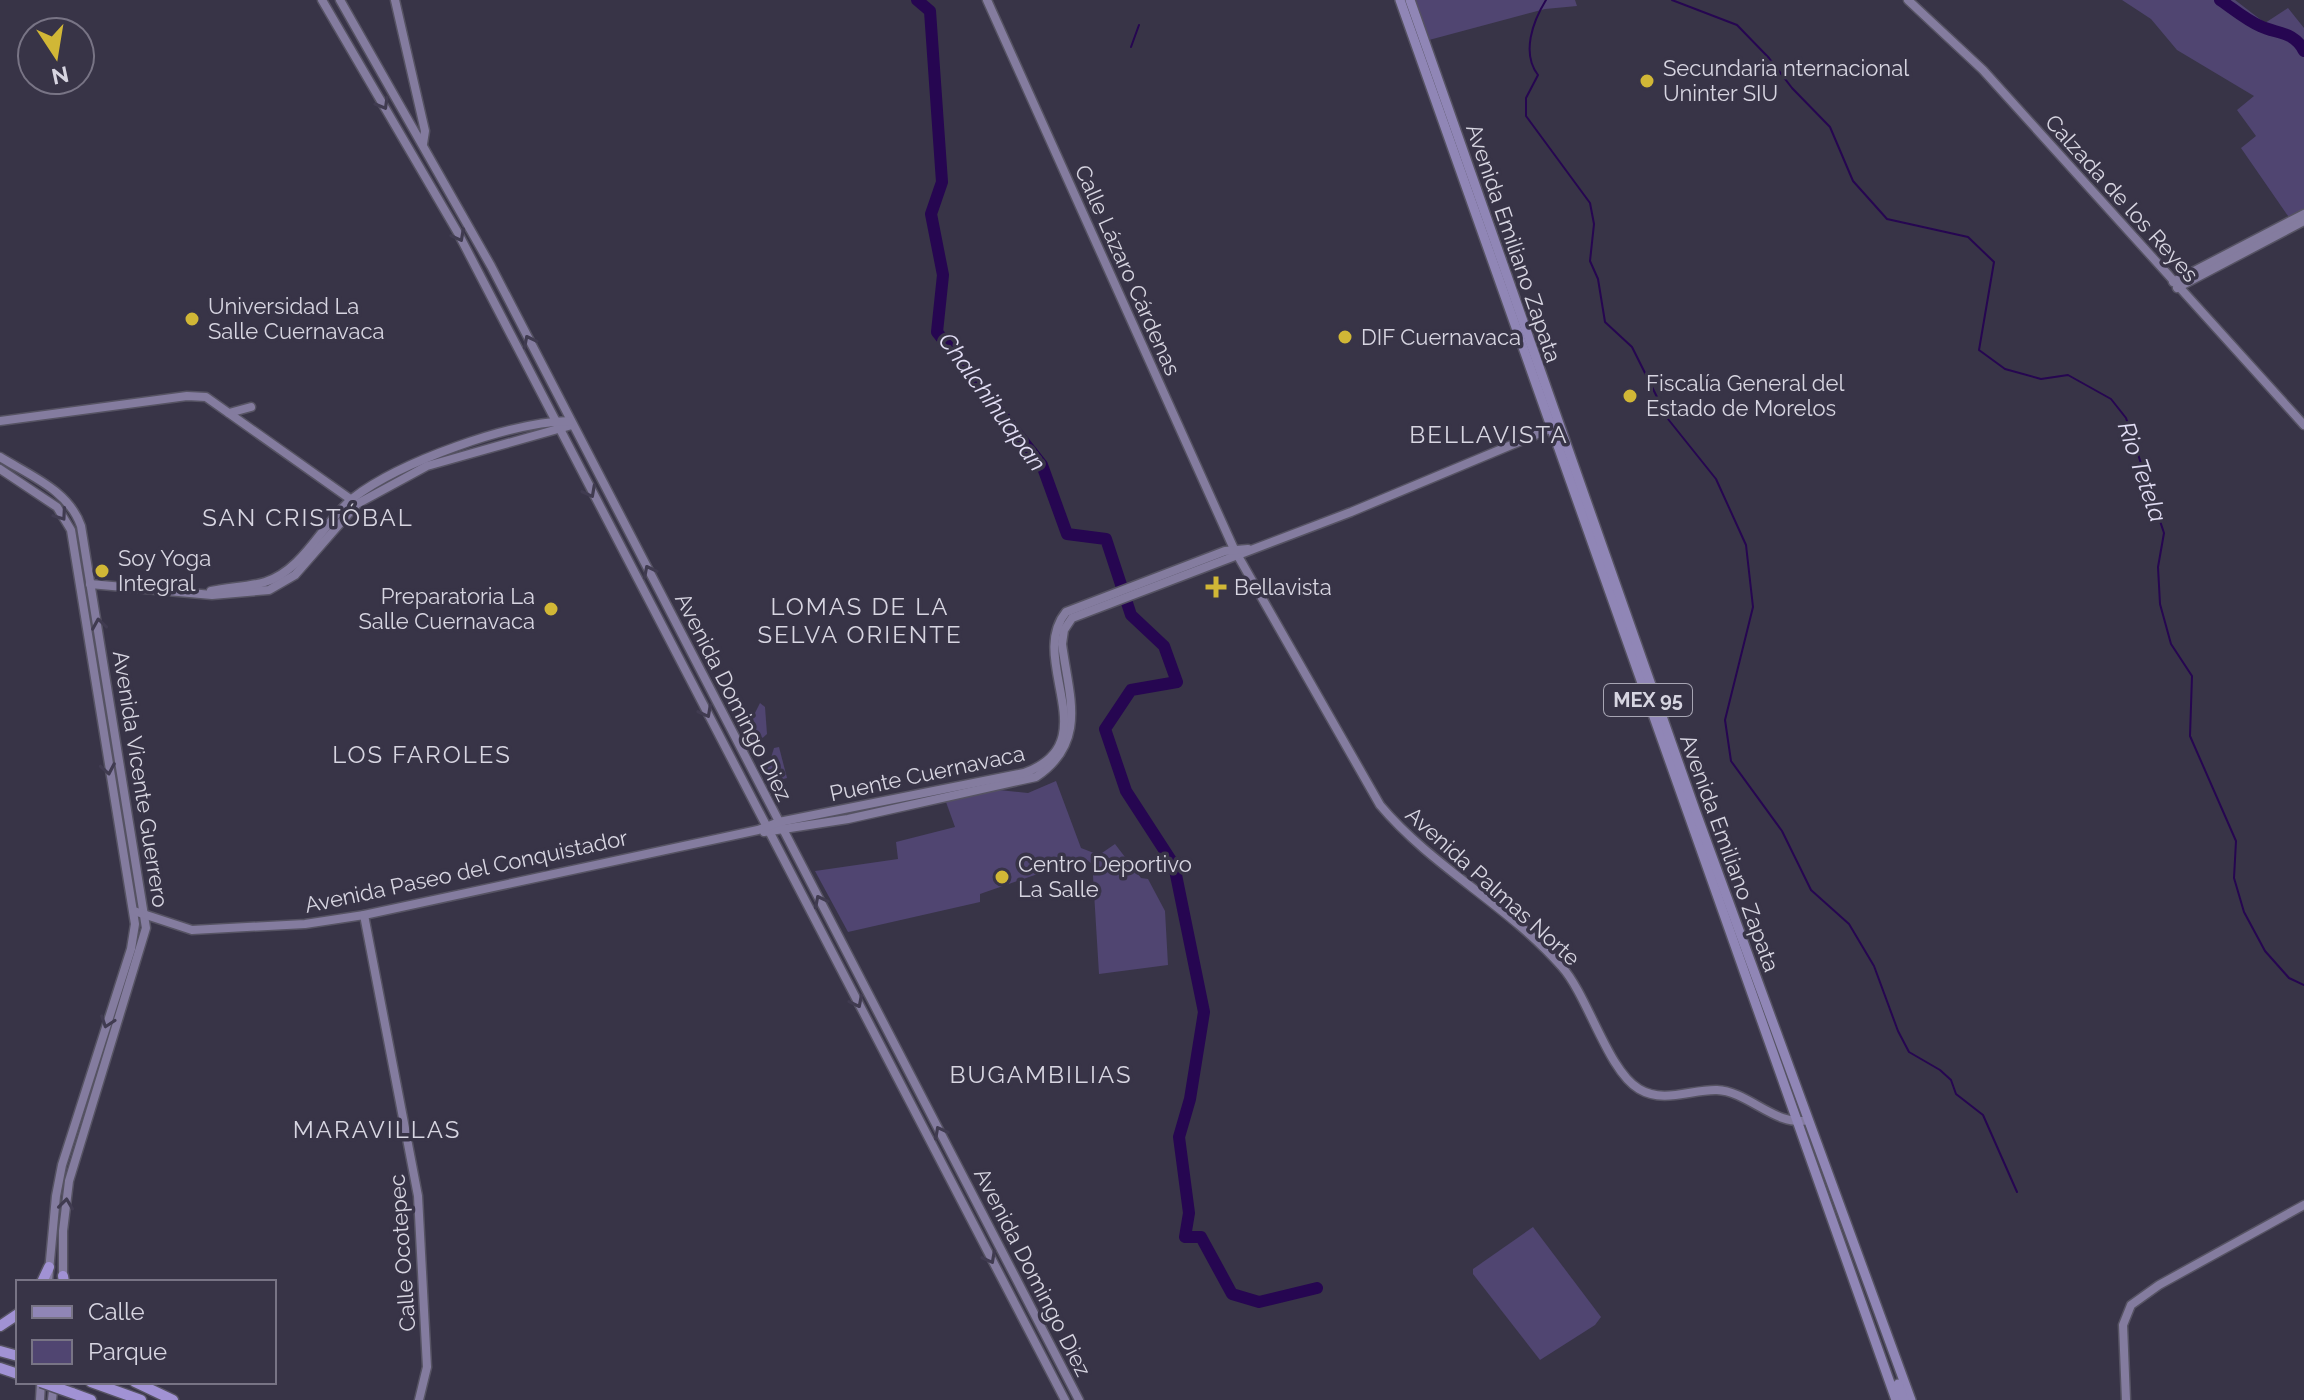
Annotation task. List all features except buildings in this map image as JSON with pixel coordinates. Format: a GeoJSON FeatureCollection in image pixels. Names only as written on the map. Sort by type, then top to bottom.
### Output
{"type":"FeatureCollection","features":[{"type":"Feature","properties":{"kind":"highway"},"geometry":{"type":"LineString","coordinates":[[43,1280],[49,1267]]}},
{"type":"Feature","properties":{"kind":"highway"},"geometry":{"type":"LineString","coordinates":[[47,1384],[91,1400]]}},
{"type":"Feature","properties":{"kind":"highway"},"geometry":{"type":"LineString","coordinates":[[97,1384],[141,1400]]}},
{"type":"Feature","properties":{"kind":"highway"},"geometry":{"type":"LineString","coordinates":[[139,1384],[173,1400]]}},
{"type":"Feature","properties":{"kind":"main road","name":"Avenida Domingo Diez"},"geometry":{"type":"LineString","coordinates":[[322,0],[458,233],[764,830],[775,845],[1065,1400]]}},
{"type":"Feature","properties":{"kind":"main road"},"geometry":{"type":"LineString","coordinates":[[340,0],[422,145]]}},
{"type":"Feature","properties":{"kind":"main road","name":"Avenida Domingo Diez"},"geometry":{"type":"LineString","coordinates":[[395,0],[425,131],[422,145],[485,255],[1079,1400]]}},
{"type":"Feature","properties":{"kind":"main road","name":"Calle Lázaro Cárdenas"},"geometry":{"type":"LineString","coordinates":[[987,0],[1235,552]]}},
{"type":"Feature","properties":{"kind":"main road","name":"Avenida Emiliano Zapata"},"geometry":{"type":"LineString","coordinates":[[1400,0],[1474,195],[1804,1121],[1911,1400]]}},
{"type":"Feature","properties":{"kind":"main road","name":"Avenida Emiliano Zapata"},"geometry":{"type":"LineString","coordinates":[[1410,0],[1461,160]]}},
{"type":"Feature","properties":{"kind":"main road","name":"Calzada de los Reyes"},"geometry":{"type":"LineString","coordinates":[[1908,0],[1983,70],[2304,425]]}},
{"type":"Feature","properties":{"kind":"main road","name":"Avenida Emiliano Zapata"},"geometry":{"type":"LineString","coordinates":[[1474,195],[1552,428],[1596,540]]}},
{"type":"Feature","properties":{"kind":"main road"},"geometry":{"type":"LineString","coordinates":[[2175,285],[2304,214]]}},
{"type":"Feature","properties":{"kind":"main road"},"geometry":{"type":"LineString","coordinates":[[2175,285],[2304,221]]}},
{"type":"Feature","properties":{"kind":"main road"},"geometry":{"type":"LineString","coordinates":[[533,381],[539,381],[545,373]]}},
{"type":"Feature","properties":{"kind":"main road"},"geometry":{"type":"LineString","coordinates":[[0,421],[197,395],[229,413],[354,502]]}},
{"type":"Feature","properties":{"kind":"main road"},"geometry":{"type":"LineString","coordinates":[[229,413],[251,407]]}},
{"type":"Feature","properties":{"kind":"main road"},"geometry":{"type":"LineString","coordinates":[[81,584],[251,593],[283,584],[309,561],[354,502],[427,466],[504,438],[571,423]]}},
{"type":"Feature","properties":{"kind":"main road","name":"Puente Cuernavaca"},"geometry":{"type":"LineString","coordinates":[[764,830],[779,822],[1028,780],[1059,759],[1071,732],[1062,636],[1079,610],[1351,512],[1445,470],[1552,428]]}},
{"type":"Feature","properties":{"kind":"main road"},"geometry":{"type":"LineString","coordinates":[[570,454],[584,448]]}},
{"type":"Feature","properties":{"kind":"main road","name":"Avenida Vicente Guerrero"},"geometry":{"type":"LineString","coordinates":[[0,457],[66,498],[76,510],[92,585],[146,928],[69,1181],[63,1231],[64,1280]]}},
{"type":"Feature","properties":{"kind":"main road","name":"Avenida Vicente Guerrero"},"geometry":{"type":"LineString","coordinates":[[0,469],[66,516],[81,584],[134,911],[131,949],[62,1165],[48,1280]]}},
{"type":"Feature","properties":{"kind":"main road","name":"Avenida Palmas Norte"},"geometry":{"type":"LineString","coordinates":[[1235,552],[1380,805],[1406,834],[1562,966],[1631,1083],[1650,1094],[1717,1090],[1804,1121]]}},
{"type":"Feature","properties":{"kind":"main road"},"geometry":{"type":"LineString","coordinates":[[751,800],[754,816],[748,831],[775,845]]}},
{"type":"Feature","properties":{"kind":"main road"},"geometry":{"type":"LineString","coordinates":[[769,805],[786,816],[806,817]]}},
{"type":"Feature","properties":{"kind":"main road","name":"Puente Cuernavaca"},"geometry":{"type":"LineString","coordinates":[[764,830],[784,832],[891,805]]}},
{"type":"Feature","properties":{"kind":"main road","name":"Avenida Paseo del Conquistador"},"geometry":{"type":"LineString","coordinates":[[134,911],[192,930],[305,924],[364,915],[764,830]]}},
{"type":"Feature","properties":{"kind":"main road","name":"Calle Ocotepec"},"geometry":{"type":"LineString","coordinates":[[364,915],[404,1107],[418,1196],[427,1367],[419,1400]]}},
{"type":"Feature","properties":{"kind":"main road","name":"Avenida Emiliano Zapata"},"geometry":{"type":"LineString","coordinates":[[1804,1121],[1896,1400]]}},
{"type":"Feature","properties":{"kind":"main road"},"geometry":{"type":"LineString","coordinates":[[2127,1398],[2123,1325],[2131,1305],[2159,1285],[2304,1205]]}},
{"type":"Feature","properties":{"kind":"main road"},"geometry":{"type":"LineString","coordinates":[[975,1228],[987,1222]]}},
{"type":"Feature","properties":{"kind":"main road"},"geometry":{"type":"LineString","coordinates":[[1868,1290],[1869,1302],[1904,1400]]}},
{"type":"Feature","properties":{"kind":"green space"},"geometry":{"type":"Polygon","coordinates":[[[1415,0],[1575,0],[1577,6],[1545,9],[1429,40],[1415,0]]]}},
{"type":"Feature","properties":{"kind":"green space"},"geometry":{"type":"Polygon","coordinates":[[[2122,0],[2235,0],[2265,23],[2288,8],[2304,28],[2304,224],[2295,226],[2241,148],[2256,136],[2237,110],[2254,96],[2177,50],[2151,19],[2122,0]]]}},
{"type":"Feature","properties":{"kind":"green space"},"geometry":{"type":"Polygon","coordinates":[[[760,703],[765,707],[767,734],[756,744],[746,731],[760,703]]]}},
{"type":"Feature","properties":{"kind":"green space"},"geometry":{"type":"Polygon","coordinates":[[[779,747],[787,778],[768,783],[765,777],[774,748],[779,747]]]}},
{"type":"Feature","properties":{"kind":"green space","name":"Centro Deportivo La Salle"},"geometry":{"type":"Polygon","coordinates":[[[1056,781],[1081,848],[1099,855],[1115,844],[1141,878],[1148,879],[1165,911],[1168,965],[1099,974],[1093,876],[1091,863],[1084,858],[980,894],[980,902],[848,932],[815,871],[898,859],[896,842],[955,827],[946,802],[999,790],[1028,793],[1056,781]]]}},
{"type":"Feature","properties":{"kind":"green space"},"geometry":{"type":"Polygon","coordinates":[[[1533,1227],[1601,1317],[1595,1325],[1540,1360],[1473,1274],[1473,1269],[1533,1227]]]}},
{"type":"Feature","properties":{"kind":"waterway","name":"Chalchihuapan"},"geometry":{"type":"LineString","coordinates":[[917,0],[930,11],[942,182],[931,214],[943,275],[937,332],[1042,465],[1067,534],[1106,539],[1131,615],[1164,646],[1177,682],[1131,690],[1105,729],[1126,791],[1174,865],[1204,1012],[1190,1099],[1179,1137],[1189,1213],[1185,1237],[1201,1237],[1232,1294],[1259,1302],[1317,1288]]}},
{"type":"Feature","properties":{"kind":"waterway"},"geometry":{"type":"LineString","coordinates":[[1546,0],[1531,37],[1530,57],[1538,75],[1526,98],[1526,116],[1590,203],[1594,224],[1590,261],[1598,279],[1605,322],[1632,347],[1668,419],[1716,479],[1746,545],[1753,607],[1725,720],[1731,761],[1782,831],[1811,890],[1849,924],[1874,966],[1909,1052],[1940,1070],[1951,1080],[1956,1094],[1983,1115],[2017,1192]]}},
{"type":"Feature","properties":{"kind":"waterway","name":"Rio Tetela"},"geometry":{"type":"LineString","coordinates":[[1672,0],[1737,25],[1830,127],[1853,181],[1887,219],[1968,237],[1994,262],[1979,350],[2005,369],[2041,379],[2068,375],[2111,399],[2126,418],[2164,533],[2158,567],[2160,604],[2171,644],[2192,676],[2190,736],[2236,841],[2234,878],[2244,912],[2265,951],[2289,978],[2304,985]]}},
{"type":"Feature","properties":{"kind":"waterway"},"geometry":{"type":"LineString","coordinates":[[2220,0],[2266,29],[2290,36],[2304,51]]}},
{"type":"Feature","properties":{"kind":"waterway"},"geometry":{"type":"LineString","coordinates":[[1131,47],[1139,25]]}},
{"type":"Feature","properties":{"kind":"place","name":"Secundaria nternacional Uninter SIU"},"geometry":{"type":"Point","coordinates":[1647,81]}},
{"type":"Feature","properties":{"kind":"place","name":"Universidad La Salle Cuernavaca"},"geometry":{"type":"Point","coordinates":[192,319]}},
{"type":"Feature","properties":{"kind":"place","name":"DIF Cuernavaca"},"geometry":{"type":"Point","coordinates":[1345,337]}},
{"type":"Feature","properties":{"kind":"place","name":"Fiscalía General del Estado de Morelos"},"geometry":{"type":"Point","coordinates":[1630,396]}},
{"type":"Feature","properties":{"kind":"place","name":"Soy Yoga Integral"},"geometry":{"type":"Point","coordinates":[102,571]}},
{"type":"Feature","properties":{"kind":"place","name":"Bellavista"},"geometry":{"type":"Point","coordinates":[1216,587]}},
{"type":"Feature","properties":{"kind":"place","name":"Preparatoria La Salle Cuernavaca"},"geometry":{"type":"Point","coordinates":[551,609]}},
{"type":"Feature","properties":{"kind":"place","name":"Centro Deportivo La Salle"},"geometry":{"type":"Point","coordinates":[1002,877]}},
{"type":"Feature","properties":{"kind":"district","name":"BELLAVISTA"},"geometry":{"type":"Point","coordinates":[1489,435]}},
{"type":"Feature","properties":{"kind":"district","name":"SAN CRISTÓBAL"},"geometry":{"type":"Point","coordinates":[308,518]}},
{"type":"Feature","properties":{"kind":"district","name":"LOMAS DE LA SELVA ORIENTE"},"geometry":{"type":"Point","coordinates":[860,621]}},
{"type":"Feature","properties":{"kind":"district","name":"LOS FAROLES"},"geometry":{"type":"Point","coordinates":[422,755]}},
{"type":"Feature","properties":{"kind":"district","name":"BUGAMBILIAS"},"geometry":{"type":"Point","coordinates":[1041,1075]}},
{"type":"Feature","properties":{"kind":"district","name":"MARAVILLAS"},"geometry":{"type":"Point","coordinates":[377,1130]}}]}
